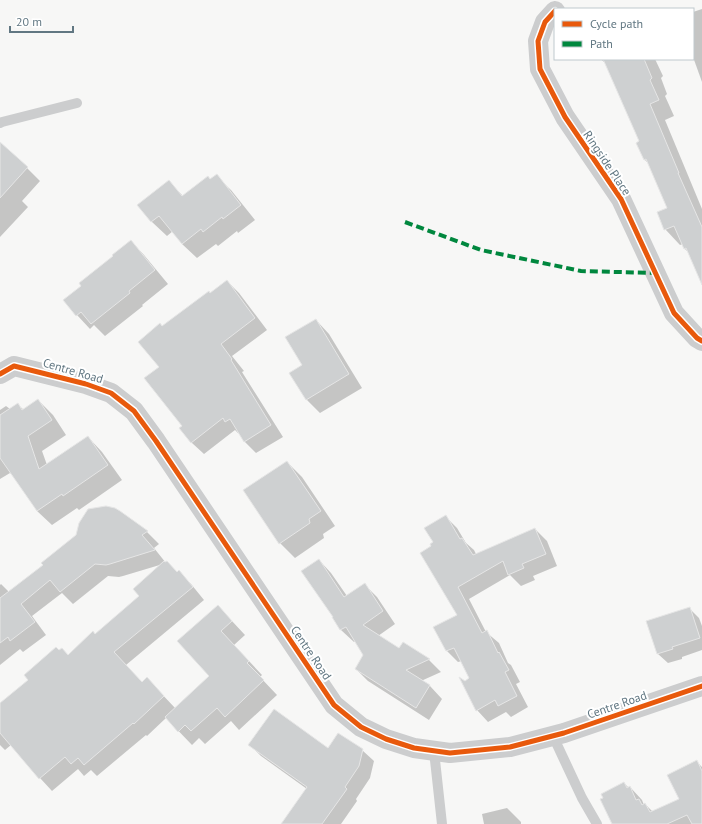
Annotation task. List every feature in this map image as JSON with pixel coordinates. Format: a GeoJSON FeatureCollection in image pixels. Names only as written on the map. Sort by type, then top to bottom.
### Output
{"type":"FeatureCollection","features":[{"type":"Feature","properties":{"kind":"street","name":"Ringside Place"},"geometry":{"type":"LineString","coordinates":[[558,8],[565,0]]}},
{"type":"Feature","properties":{"kind":"street","name":"Ringside Place"},"geometry":{"type":"LineString","coordinates":[[554,12],[545,22],[538,41],[540,69],[565,117],[621,199],[674,313],[697,338],[702,341]]}},
{"type":"Feature","properties":{"kind":"street","name":"Centre Road"},"geometry":{"type":"LineString","coordinates":[[5,365],[86,384],[111,393],[134,411],[156,441],[334,705],[361,727],[386,739],[414,748],[450,753],[510,747],[564,733],[702,686]]}},
{"type":"Feature","properties":{"kind":"lane"},"geometry":{"type":"LineString","coordinates":[[0,123],[77,103]]}},
{"type":"Feature","properties":{"kind":"lane"},"geometry":{"type":"LineString","coordinates":[[553,736],[582,798],[597,824]]}},
{"type":"Feature","properties":{"kind":"lane"},"geometry":{"type":"LineString","coordinates":[[434,751],[442,824]]}},
{"type":"Feature","properties":{"kind":"building"},"geometry":{"type":"Polygon","coordinates":[[[603,60],[644,60],[652,78],[650,80],[659,100],[650,104],[702,227],[702,285],[686,248],[684,249],[674,226],[664,230],[657,212],[667,208],[646,159],[644,160],[636,143],[639,141],[603,60]]]}},
{"type":"Feature","properties":{"kind":"building"},"geometry":{"type":"Polygon","coordinates":[[[0,142],[28,167],[0,198],[0,142]]]}},
{"type":"Feature","properties":{"kind":"building"},"geometry":{"type":"Polygon","coordinates":[[[217,174],[241,205],[223,219],[222,217],[203,232],[201,229],[182,244],[159,216],[151,222],[137,205],[169,180],[182,196],[208,176],[210,179],[217,174]]]}},
{"type":"Feature","properties":{"kind":"building"},"geometry":{"type":"Polygon","coordinates":[[[131,240],[155,270],[129,291],[130,293],[91,324],[81,312],[76,316],[63,300],[81,286],[79,283],[131,240]]]}},
{"type":"Feature","properties":{"kind":"building"},"geometry":{"type":"Polygon","coordinates":[[[227,280],[255,318],[221,344],[232,359],[231,360],[271,425],[244,442],[230,419],[225,422],[223,418],[191,443],[179,428],[182,426],[144,378],[159,367],[138,342],[160,323],[162,326],[209,291],[210,293],[227,280]]]}},
{"type":"Feature","properties":{"kind":"building"},"geometry":{"type":"Polygon","coordinates":[[[316,319],[349,374],[306,400],[289,373],[302,365],[285,337],[316,319]]]}},
{"type":"Feature","properties":{"kind":"building"},"geometry":{"type":"Polygon","coordinates":[[[38,399],[52,420],[28,436],[39,469],[88,436],[108,465],[63,496],[62,494],[37,511],[0,458],[0,415],[18,403],[22,410],[38,399]]]}},
{"type":"Feature","properties":{"kind":"building"},"geometry":{"type":"Polygon","coordinates":[[[287,461],[321,511],[309,519],[310,523],[279,544],[243,490],[287,461]]]}},
{"type":"Feature","properties":{"kind":"building"},"geometry":{"type":"Polygon","coordinates":[[[106,506],[115,508],[148,531],[142,535],[155,550],[106,565],[95,564],[60,592],[50,580],[21,604],[35,622],[10,641],[8,637],[0,643],[0,598],[43,565],[41,563],[76,535],[79,523],[88,509],[106,506]]]}},
{"type":"Feature","properties":{"kind":"building"},"geometry":{"type":"Polygon","coordinates":[[[446,515],[460,539],[462,538],[473,555],[535,528],[546,554],[522,564],[524,568],[508,575],[503,561],[458,587],[482,633],[487,630],[498,653],[499,652],[509,670],[505,672],[517,696],[498,706],[495,700],[476,711],[459,677],[465,681],[469,678],[454,648],[446,651],[433,627],[457,615],[420,553],[431,546],[430,544],[433,542],[424,528],[446,515]]]}},
{"type":"Feature","properties":{"kind":"building"},"geometry":{"type":"Polygon","coordinates":[[[319,559],[344,597],[365,583],[383,611],[363,625],[399,648],[403,642],[430,659],[406,670],[430,685],[416,708],[355,669],[363,655],[346,627],[340,630],[333,617],[301,571],[319,559]]]}},
{"type":"Feature","properties":{"kind":"building"},"geometry":{"type":"Polygon","coordinates":[[[164,561],[167,561],[177,572],[179,570],[193,587],[114,652],[142,682],[147,677],[164,696],[134,724],[133,723],[84,765],[78,758],[71,764],[65,757],[39,779],[0,733],[0,703],[28,680],[24,675],[56,647],[59,650],[62,648],[68,655],[93,631],[95,634],[139,596],[133,589],[164,561]]]}},
{"type":"Feature","properties":{"kind":"building"},"geometry":{"type":"Polygon","coordinates":[[[218,605],[232,621],[221,631],[249,661],[247,663],[264,680],[225,717],[217,708],[191,731],[185,725],[178,732],[165,717],[209,676],[177,641],[218,605]]]}},
{"type":"Feature","properties":{"kind":"building"},"geometry":{"type":"Polygon","coordinates":[[[690,607],[700,638],[672,647],[673,649],[657,654],[646,621],[690,607]]]}},
{"type":"Feature","properties":{"kind":"building"},"geometry":{"type":"Polygon","coordinates":[[[274,709],[328,748],[338,733],[363,749],[359,766],[345,787],[347,789],[322,824],[281,824],[307,787],[248,745],[274,709]]]}},
{"type":"Feature","properties":{"kind":"building"},"geometry":{"type":"Polygon","coordinates":[[[697,760],[702,771],[702,824],[692,824],[687,815],[667,824],[612,824],[600,799],[603,798],[601,794],[624,782],[627,788],[630,786],[636,800],[639,799],[642,805],[645,803],[650,812],[679,799],[667,775],[697,760]]]}},
{"type":"Feature","properties":{"kind":"marked path"},"geometry":{"type":"LineString","coordinates":[[405,222],[481,250],[581,271],[655,273]]}},
{"type":"Feature","properties":{"kind":"cycle path"},"geometry":{"type":"LineString","coordinates":[[554,12],[545,22],[538,41],[540,69],[565,117],[621,199],[674,313],[697,338],[702,341]]}},
{"type":"Feature","properties":{"kind":"cycle path"},"geometry":{"type":"LineString","coordinates":[[0,374],[14,366],[86,384],[111,393],[134,411],[156,441],[334,705],[361,727],[386,739],[414,748],[450,753],[510,747],[564,733],[702,686]]}}]}
